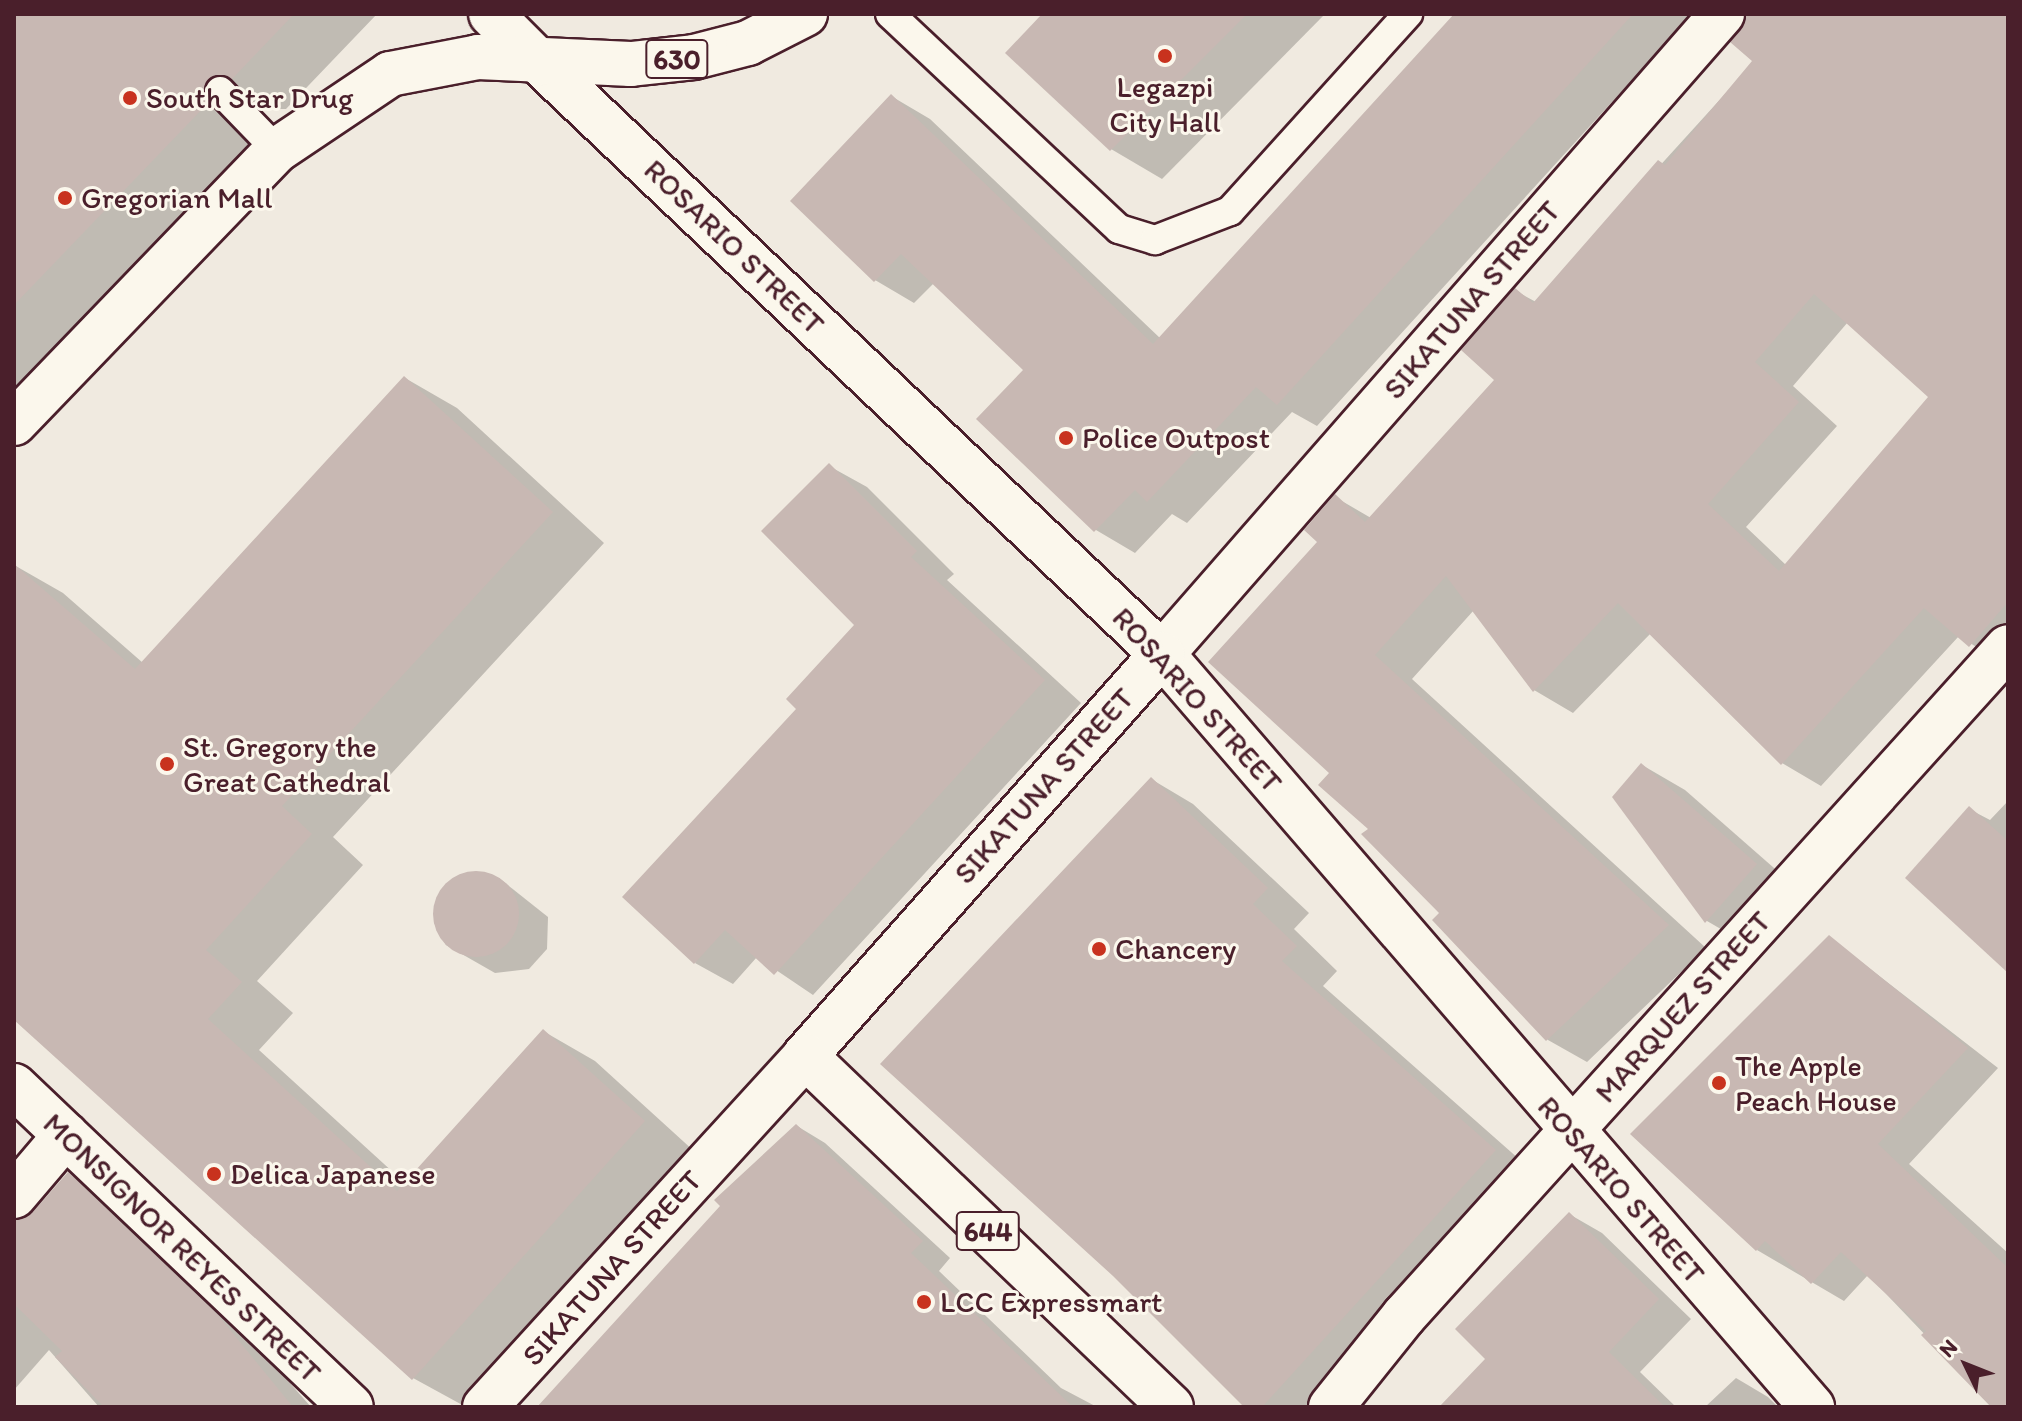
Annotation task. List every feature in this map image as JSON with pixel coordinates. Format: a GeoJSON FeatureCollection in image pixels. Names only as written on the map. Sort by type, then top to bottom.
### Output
{"type":"FeatureCollection","features":[{"type":"Feature","properties":{"kind":"street","name":"ROSARIO STREET"},"geometry":{"type":"LineString","coordinates":[[491,14],[1162,654],[1570,1133],[1812,1407]]}},
{"type":"Feature","properties":{"kind":"street","name":"630"},"geometry":{"type":"LineString","coordinates":[[14,423],[277,150],[390,74],[478,57],[540,63],[694,57],[748,43],[805,14]]}},
{"type":"Feature","properties":{"kind":"street","name":"SIKATUNA STREET"},"geometry":{"type":"LineString","coordinates":[[485,1407],[805,1056],[1162,654],[1722,14]]}},
{"type":"Feature","properties":{"kind":"street","name":"MARQUEZ STREET"},"geometry":{"type":"LineString","coordinates":[[1331,1407],[1570,1133],[2008,647]]}},
{"type":"Feature","properties":{"kind":"street","name":"644"},"geometry":{"type":"LineString","coordinates":[[805,1056],[1171,1407]]}},
{"type":"Feature","properties":{"kind":"street","name":"MONSIGNOR REYES STREET"},"geometry":{"type":"LineString","coordinates":[[14,1086],[351,1407]]}},
{"type":"Feature","properties":{"kind":"street"},"geometry":{"type":"LineString","coordinates":[[14,1196],[66,1135]]}},
{"type":"Feature","properties":{"kind":"lane"},"geometry":{"type":"LineString","coordinates":[[890,14],[1119,229],[1155,240],[1230,211],[1408,14]]}},
{"type":"Feature","properties":{"kind":"lane"},"geometry":{"type":"LineString","coordinates":[[220,91],[277,150]]}},
{"type":"Feature","properties":{"kind":"building","name":"Gregorian Mall"},"geometry":{"type":"Polygon","coordinates":[[[14,14],[294,14],[232,79],[208,79],[208,103],[14,305],[14,14]]]}},
{"type":"Feature","properties":{"kind":"building"},"geometry":{"type":"Polygon","coordinates":[[[1042,14],[1247,14],[1110,151],[1005,53],[1042,14]]]}},
{"type":"Feature","properties":{"kind":"building"},"geometry":{"type":"Polygon","coordinates":[[[1454,14],[1633,14],[1277,405],[1256,387],[1147,502],[1135,490],[1094,532],[976,419],[1023,370],[901,254],[874,282],[790,201],[891,94],[1153,344],[1454,14]]]}},
{"type":"Feature","properties":{"kind":"building"},"geometry":{"type":"Polygon","coordinates":[[[1746,14],[2008,14],[2008,602],[1969,647],[1924,608],[1781,765],[1618,603],[1533,692],[1446,576],[1375,655],[1669,925],[1546,1041],[1432,920],[1439,913],[1361,834],[1368,829],[1318,785],[1329,773],[1208,662],[1317,542],[1304,530],[1335,494],[1365,522],[1494,380],[1461,350],[1515,288],[1533,303],[1658,160],[1665,165],[1752,61],[1730,42],[1746,14]],[[1814,294],[1755,362],[1799,402],[1708,504],[1779,571],[1928,397],[1814,294]]]}},
{"type":"Feature","properties":{"kind":"building","name":"St. Gregory the Great Cathedral"},"geometry":{"type":"Polygon","coordinates":[[[404,376],[553,512],[282,806],[312,834],[206,950],[242,982],[208,1019],[397,1191],[543,1029],[645,1121],[412,1380],[14,1020],[14,564],[135,669],[404,376]]]}},
{"type":"Feature","properties":{"kind":"building"},"geometry":{"type":"Polygon","coordinates":[[[829,463],[917,551],[911,557],[1045,680],[774,975],[725,930],[694,964],[622,897],[796,709],[786,699],[854,625],[761,531],[829,463]]]}},
{"type":"Feature","properties":{"kind":"building"},"geometry":{"type":"Polygon","coordinates":[[[1641,763],[1757,864],[1705,923],[1612,797],[1641,763]]]}},
{"type":"Feature","properties":{"kind":"building"},"geometry":{"type":"Polygon","coordinates":[[[1151,777],[1268,888],[1253,904],[1297,946],[1282,961],[1496,1150],[1262,1407],[1244,1407],[1113,1276],[880,1064],[1151,777]]]}},
{"type":"Feature","properties":{"kind":"building"},"geometry":{"type":"Polygon","coordinates":[[[1969,806],[2008,841],[2008,973],[1905,878],[1969,806]]]}},
{"type":"Feature","properties":{"kind":"building"},"geometry":{"type":"Polygon","coordinates":[[[476,871],[500,878],[512,890],[519,914],[512,938],[500,950],[476,957],[452,950],[440,938],[433,914],[440,890],[452,878],[476,871]]]}},
{"type":"Feature","properties":{"kind":"building"},"geometry":{"type":"Polygon","coordinates":[[[1829,935],[1968,1048],[1878,1144],[2008,1268],[2008,1407],[1991,1407],[1921,1335],[1926,1331],[1841,1252],[1811,1284],[1765,1241],[1756,1251],[1630,1134],[1829,935]]]}},
{"type":"Feature","properties":{"kind":"building"},"geometry":{"type":"Polygon","coordinates":[[[796,1124],[923,1241],[911,1253],[1073,1407],[537,1407],[720,1206],[714,1200],[796,1124]]]}},
{"type":"Feature","properties":{"kind":"building"},"geometry":{"type":"Polygon","coordinates":[[[68,1172],[217,1314],[293,1407],[104,1407],[55,1357],[62,1351],[14,1304],[14,1220],[33,1212],[68,1172]]]}},
{"type":"Feature","properties":{"kind":"building"},"geometry":{"type":"Polygon","coordinates":[[[1569,1212],[1659,1299],[1609,1352],[1665,1407],[1439,1407],[1485,1359],[1455,1329],[1569,1212]]]}},
{"type":"Feature","properties":{"kind":"place","name":"Legazpi City Hall"},"geometry":{"type":"Point","coordinates":[1165,56]}},
{"type":"Feature","properties":{"kind":"place","name":"South Star Drug"},"geometry":{"type":"Point","coordinates":[130,98]}},
{"type":"Feature","properties":{"kind":"place","name":"Gregorian Mall"},"geometry":{"type":"Point","coordinates":[65,198]}},
{"type":"Feature","properties":{"kind":"place","name":"Police Outpost"},"geometry":{"type":"Point","coordinates":[1066,438]}},
{"type":"Feature","properties":{"kind":"place","name":"St. Gregory the Great Cathedral"},"geometry":{"type":"Point","coordinates":[167,764]}},
{"type":"Feature","properties":{"kind":"place","name":"Chancery"},"geometry":{"type":"Point","coordinates":[1099,949]}},
{"type":"Feature","properties":{"kind":"place","name":"The Apple Peach House"},"geometry":{"type":"Point","coordinates":[1719,1083]}},
{"type":"Feature","properties":{"kind":"place","name":"Delica Japanese"},"geometry":{"type":"Point","coordinates":[214,1174]}},
{"type":"Feature","properties":{"kind":"place","name":"LCC Expressmart"},"geometry":{"type":"Point","coordinates":[924,1302]}}]}
